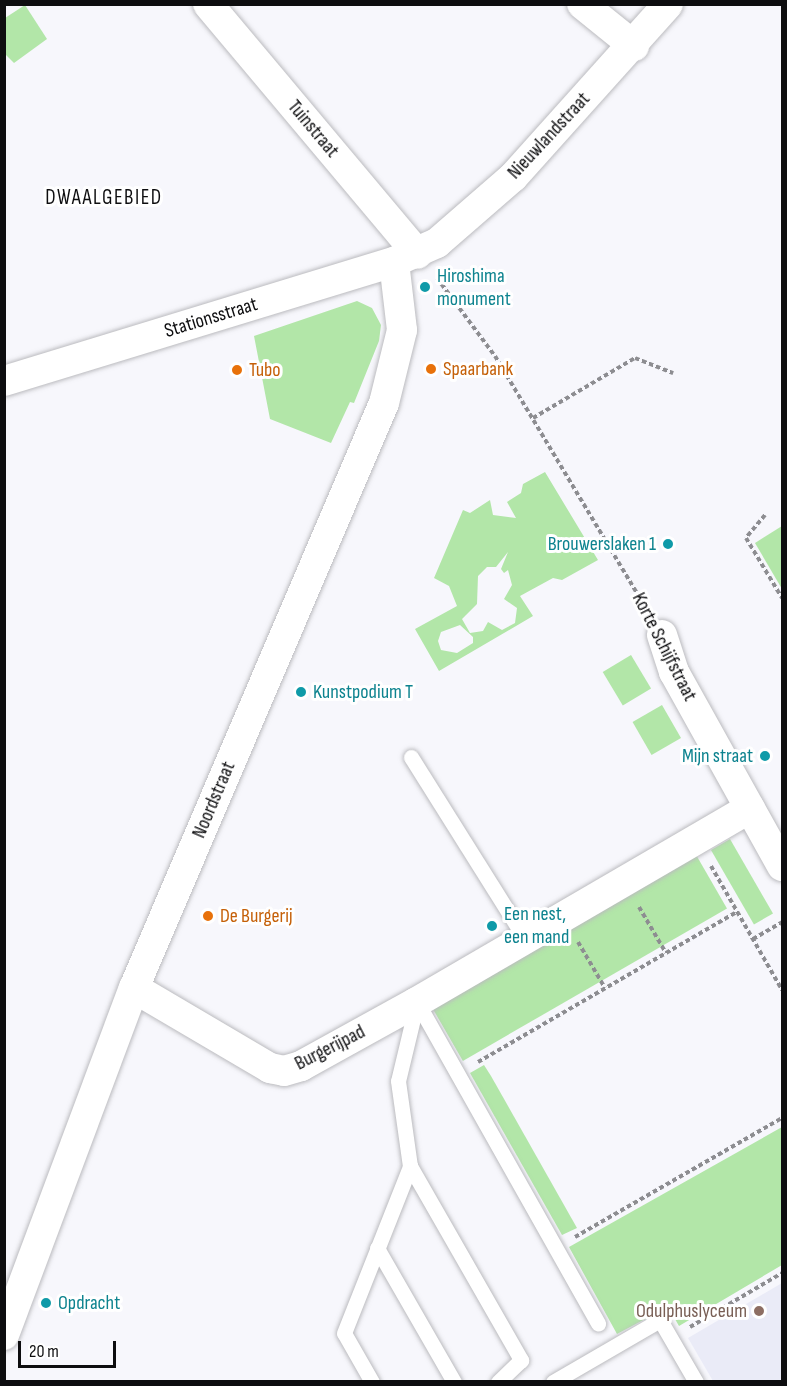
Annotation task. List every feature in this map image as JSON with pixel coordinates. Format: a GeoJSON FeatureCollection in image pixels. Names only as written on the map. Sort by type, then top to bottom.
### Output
{"type":"FeatureCollection","features":[{"type":"Feature","properties":{"kind":"street","name":"Tuinstraat"},"geometry":{"type":"LineString","coordinates":[[208,4],[406,258]]}},
{"type":"Feature","properties":{"kind":"street"},"geometry":{"type":"LineString","coordinates":[[582,4],[634,46]]}},
{"type":"Feature","properties":{"kind":"street","name":"Nieuwlandstraat"},"geometry":{"type":"LineString","coordinates":[[406,258],[454,230],[513,177],[634,46],[668,4]]}},
{"type":"Feature","properties":{"kind":"street","name":"Stationsstraat"},"geometry":{"type":"LineString","coordinates":[[4,381],[406,258]]}},
{"type":"Feature","properties":{"kind":"street","name":"Noordstraat"},"geometry":{"type":"LineString","coordinates":[[4,1335],[134,988],[384,403],[402,330],[406,258]]}},
{"type":"Feature","properties":{"kind":"street","name":"Korte Schijfstraat"},"geometry":{"type":"LineString","coordinates":[[662,635],[674,672],[750,808],[778,847]]}},
{"type":"Feature","properties":{"kind":"street","name":"Burgerijpad"},"geometry":{"type":"LineString","coordinates":[[134,988],[270,1068],[284,1071],[417,1002],[625,883],[750,808]]}},
{"type":"Feature","properties":{"kind":"lane"},"geometry":{"type":"LineString","coordinates":[[411,757],[526,940]]}},
{"type":"Feature","properties":{"kind":"lane"},"geometry":{"type":"LineString","coordinates":[[417,1002],[398,1081],[410,1166],[521,1360],[498,1382]]}},
{"type":"Feature","properties":{"kind":"lane"},"geometry":{"type":"LineString","coordinates":[[417,1002],[598,1323]]}},
{"type":"Feature","properties":{"kind":"lane"},"geometry":{"type":"LineString","coordinates":[[372,1382],[344,1334],[410,1166]]}},
{"type":"Feature","properties":{"kind":"lane"},"geometry":{"type":"LineString","coordinates":[[376,1248],[454,1382]]}},
{"type":"Feature","properties":{"kind":"lane"},"geometry":{"type":"LineString","coordinates":[[553,1382],[660,1320],[696,1382]]}},
{"type":"Feature","properties":{"kind":"path","name":"Korte Schijfstraat"},"geometry":{"type":"LineString","coordinates":[[406,258],[495,356],[662,635]]}},
{"type":"Feature","properties":{"kind":"path"},"geometry":{"type":"LineString","coordinates":[[533,418],[635,358],[673,374]]}},
{"type":"Feature","properties":{"kind":"path"},"geometry":{"type":"LineString","coordinates":[[765,515],[746,538],[783,597]]}},
{"type":"Feature","properties":{"kind":"path"},"geometry":{"type":"LineString","coordinates":[[696,840],[783,990]]}},
{"type":"Feature","properties":{"kind":"path"},"geometry":{"type":"LineString","coordinates":[[625,883],[666,953]]}},
{"type":"Feature","properties":{"kind":"path"},"geometry":{"type":"LineString","coordinates":[[458,1074],[737,912]]}},
{"type":"Feature","properties":{"kind":"path"},"geometry":{"type":"LineString","coordinates":[[564,918],[605,988]]}},
{"type":"Feature","properties":{"kind":"path"},"geometry":{"type":"LineString","coordinates":[[753,939],[783,922]]}},
{"type":"Feature","properties":{"kind":"path"},"geometry":{"type":"LineString","coordinates":[[555,1247],[783,1118]]}},
{"type":"Feature","properties":{"kind":"path"},"geometry":{"type":"LineString","coordinates":[[671,1338],[783,1274]]}},
{"type":"Feature","properties":{"kind":"shaded area","name":"Odulphuslyceum"},"geometry":{"type":"Polygon","coordinates":[[[782,1283],[782,1381],[713,1381],[688,1338],[782,1283]]]}},
{"type":"Feature","properties":{"kind":"green space"},"geometry":{"type":"Polygon","coordinates":[[[25,5],[47,39],[14,63],[5,54],[5,18],[25,5]]]}},
{"type":"Feature","properties":{"kind":"green space"},"geometry":{"type":"Polygon","coordinates":[[[357,301],[372,308],[381,325],[379,341],[354,403],[350,402],[331,443],[270,419],[254,336],[357,301]]]}},
{"type":"Feature","properties":{"kind":"green space"},"geometry":{"type":"Polygon","coordinates":[[[545,472],[598,560],[562,580],[553,578],[520,596],[533,616],[439,671],[415,629],[457,606],[449,586],[434,578],[463,510],[470,513],[490,500],[493,515],[516,518],[507,502],[521,493],[523,484],[545,472]],[[508,552],[496,567],[487,567],[478,576],[477,604],[462,619],[470,633],[483,631],[488,622],[502,630],[515,623],[517,608],[504,599],[512,585],[508,570],[504,573],[501,569],[508,552]],[[460,625],[441,632],[438,641],[441,650],[457,653],[473,643],[473,637],[460,625]]]}},
{"type":"Feature","properties":{"kind":"green space"},"geometry":{"type":"Polygon","coordinates":[[[782,526],[782,589],[755,543],[782,526]]]}},
{"type":"Feature","properties":{"kind":"green space"},"geometry":{"type":"Polygon","coordinates":[[[631,655],[651,688],[623,705],[603,672],[631,655]]]}},
{"type":"Feature","properties":{"kind":"green space"},"geometry":{"type":"Polygon","coordinates":[[[662,705],[681,738],[652,755],[633,722],[662,705]]]}},
{"type":"Feature","properties":{"kind":"green space"},"geometry":{"type":"Polygon","coordinates":[[[730,839],[773,913],[754,924],[711,850],[730,839]]]}},
{"type":"Feature","properties":{"kind":"green space"},"geometry":{"type":"Polygon","coordinates":[[[695,853],[727,908],[463,1061],[431,1005],[695,853]]]}},
{"type":"Feature","properties":{"kind":"green space"},"geometry":{"type":"Polygon","coordinates":[[[484,1065],[577,1228],[562,1235],[470,1073],[484,1065]]]}},
{"type":"Feature","properties":{"kind":"green space"},"geometry":{"type":"Polygon","coordinates":[[[782,1127],[782,1265],[679,1326],[668,1307],[617,1334],[569,1247],[782,1127]]]}},
{"type":"Feature","properties":{"kind":"place","name":"Hiroshima monument"},"geometry":{"type":"Point","coordinates":[425,287]}},
{"type":"Feature","properties":{"kind":"place","name":"Spaarbank"},"geometry":{"type":"Point","coordinates":[431,369]}},
{"type":"Feature","properties":{"kind":"place","name":"Tubo"},"geometry":{"type":"Point","coordinates":[237,370]}},
{"type":"Feature","properties":{"kind":"place","name":"Brouwerslaken 1"},"geometry":{"type":"Point","coordinates":[668,544]}},
{"type":"Feature","properties":{"kind":"place","name":"Kunstpodium T"},"geometry":{"type":"Point","coordinates":[301,692]}},
{"type":"Feature","properties":{"kind":"place","name":"Mijn straat"},"geometry":{"type":"Point","coordinates":[765,756]}},
{"type":"Feature","properties":{"kind":"place","name":"De Burgerij"},"geometry":{"type":"Point","coordinates":[208,916]}},
{"type":"Feature","properties":{"kind":"place","name":"Een nest, een mand"},"geometry":{"type":"Point","coordinates":[492,926]}},
{"type":"Feature","properties":{"kind":"place","name":"Opdracht"},"geometry":{"type":"Point","coordinates":[46,1303]}},
{"type":"Feature","properties":{"kind":"place","name":"Odulphuslyceum"},"geometry":{"type":"Point","coordinates":[759,1311]}},
{"type":"Feature","properties":{"kind":"district","name":"DWAALGEBIED"},"geometry":{"type":"Point","coordinates":[104,198]}}]}
